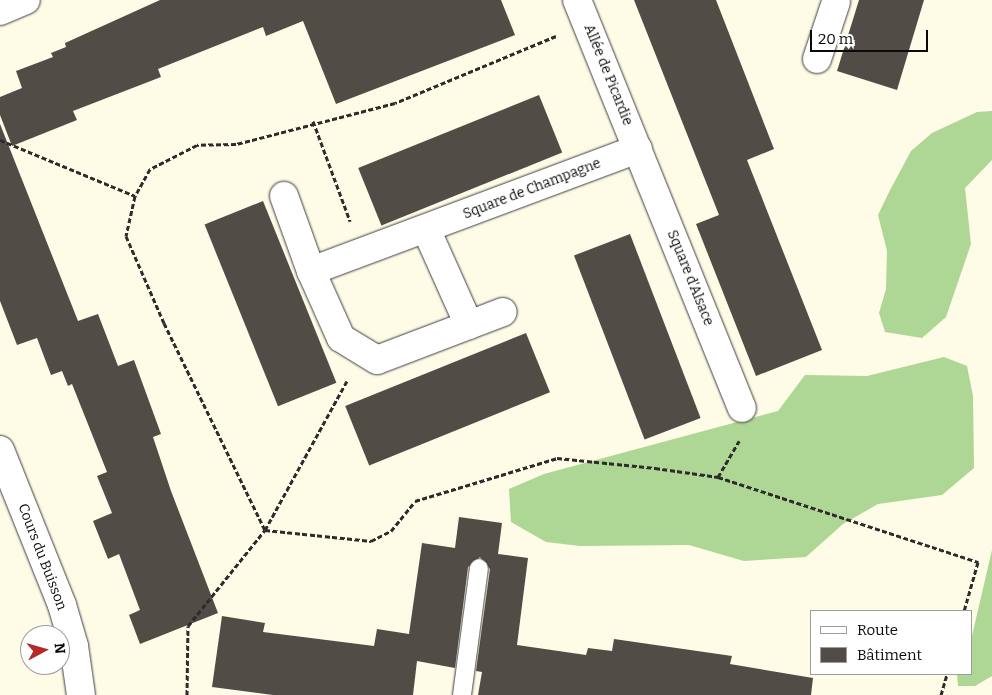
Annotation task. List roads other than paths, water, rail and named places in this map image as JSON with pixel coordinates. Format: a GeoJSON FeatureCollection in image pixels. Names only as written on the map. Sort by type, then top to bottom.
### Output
{"type":"FeatureCollection","features":[{"type":"Feature","properties":{"kind":"street"},"geometry":{"type":"LineString","coordinates":[[0,11],[26,0]]}},
{"type":"Feature","properties":{"kind":"street"},"geometry":{"type":"LineString","coordinates":[[817,59],[835,1]]}},
{"type":"Feature","properties":{"kind":"street","name":"Allée de Picardie"},"geometry":{"type":"LineString","coordinates":[[582,12],[638,149]]}},
{"type":"Feature","properties":{"kind":"street","name":"Square de Champagne"},"geometry":{"type":"LineString","coordinates":[[311,271],[638,149]]}},
{"type":"Feature","properties":{"kind":"street","name":"Square d'Alsace"},"geometry":{"type":"LineString","coordinates":[[638,149],[742,408]]}},
{"type":"Feature","properties":{"kind":"street"},"geometry":{"type":"LineString","coordinates":[[284,196],[311,271],[341,338],[376,360],[503,312]]}},
{"type":"Feature","properties":{"kind":"street"},"geometry":{"type":"LineString","coordinates":[[426,229],[469,325]]}},
{"type":"Feature","properties":{"kind":"street","name":"Cours du Buisson"},"geometry":{"type":"LineString","coordinates":[[0,450],[62,606],[74,646],[81,695]]}},
{"type":"Feature","properties":{"kind":"lane"},"geometry":{"type":"LineString","coordinates":[[462,695],[479,568]]}}]}
